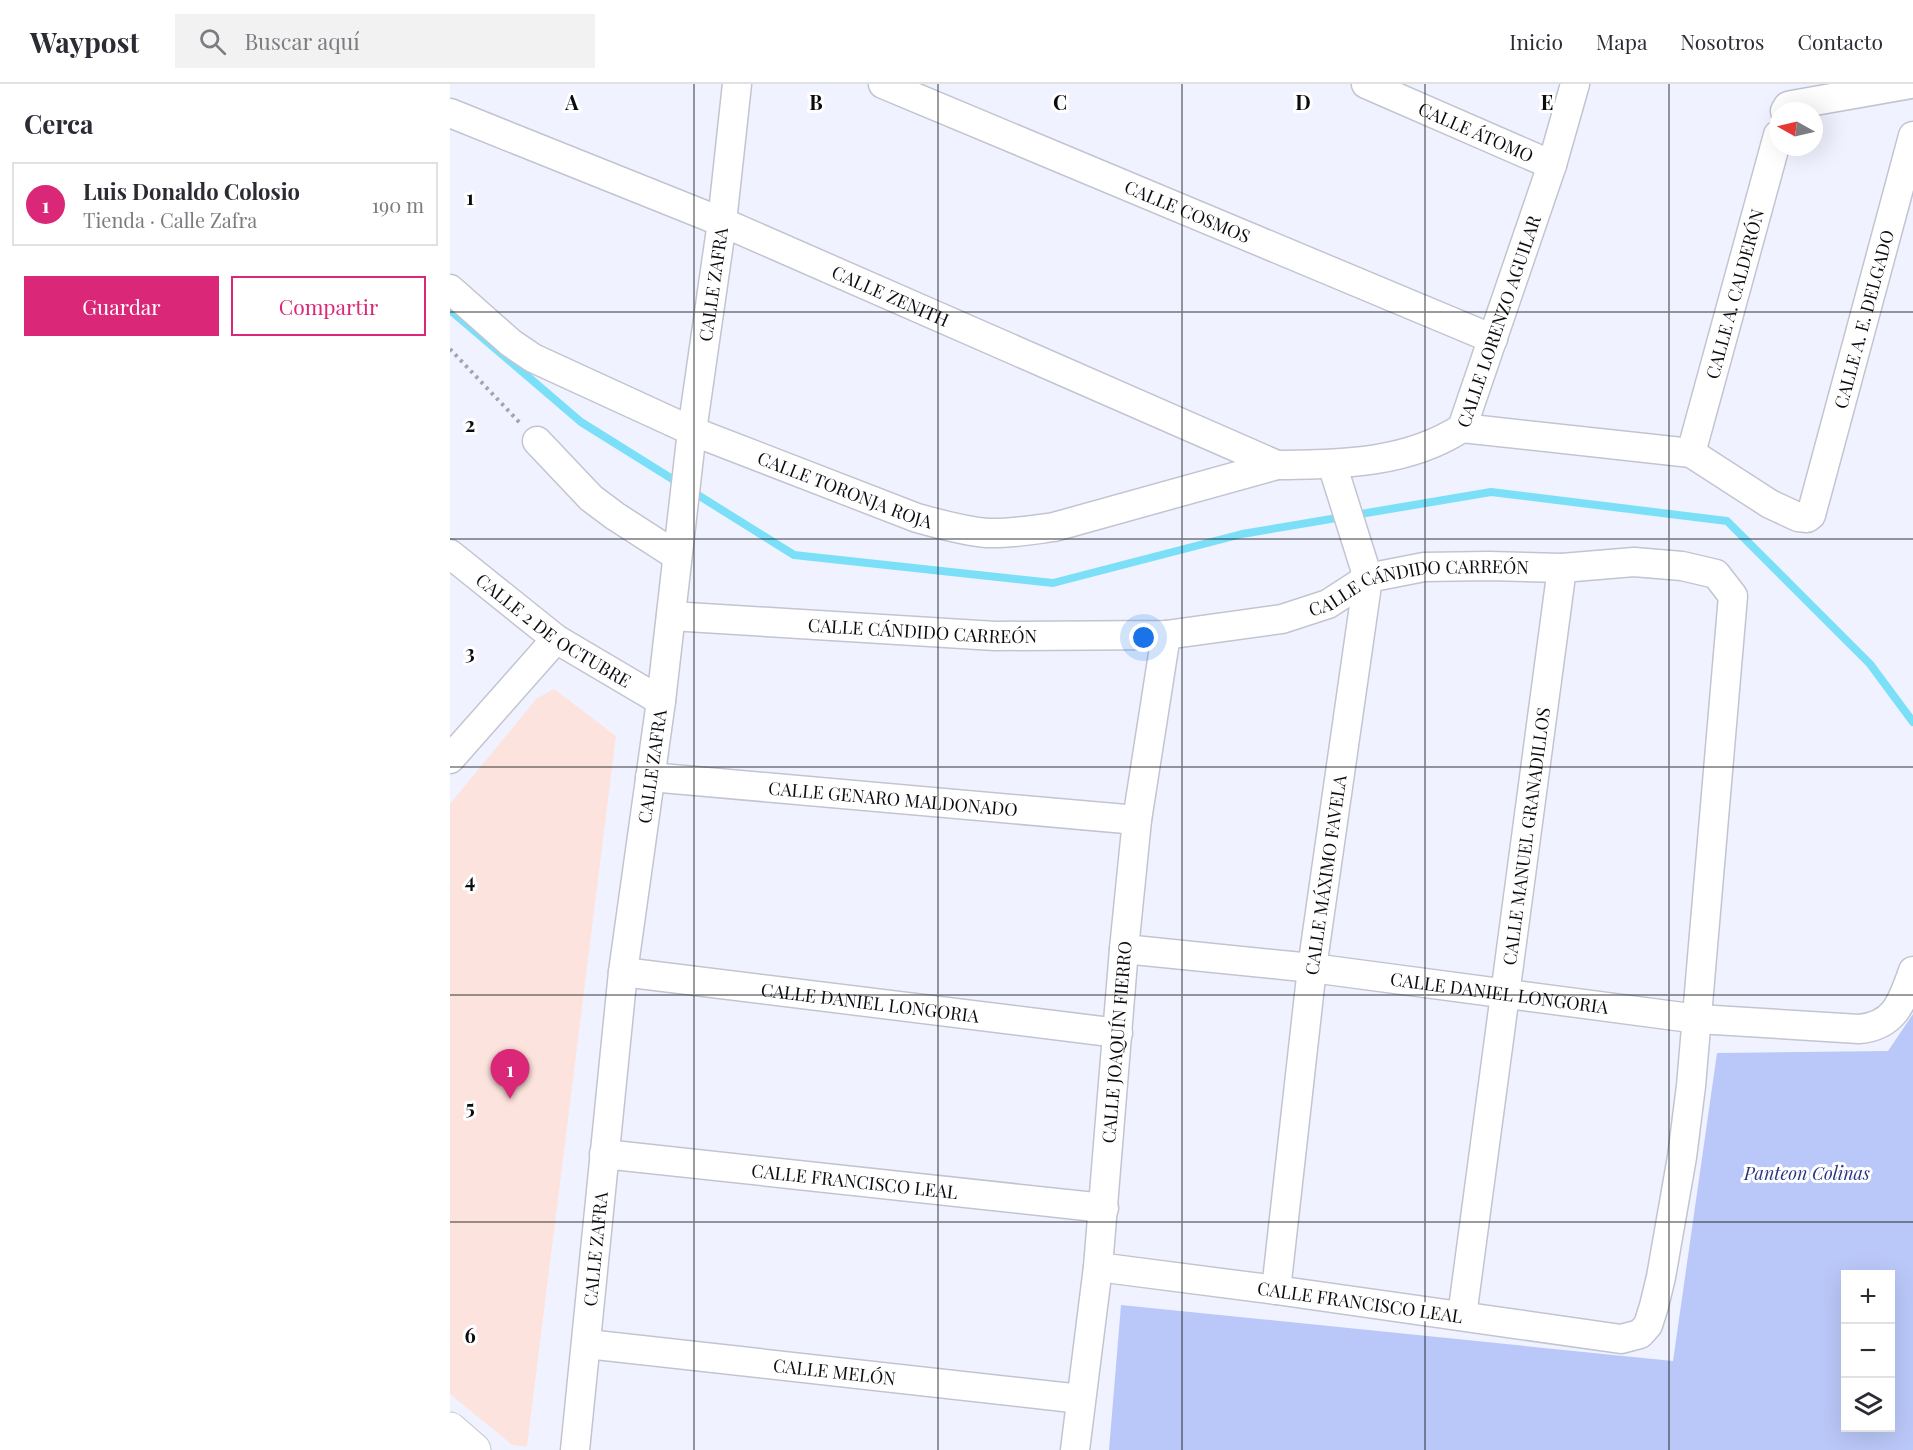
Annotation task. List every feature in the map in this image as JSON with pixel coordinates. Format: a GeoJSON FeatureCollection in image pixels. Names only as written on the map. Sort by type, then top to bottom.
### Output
{"type":"FeatureCollection","features":[{"type":"Feature","properties":{"kind":"main road"},"geometry":{"type":"LineString","coordinates":[[450,1429],[474,1450]]}},
{"type":"Feature","properties":{"kind":"street","name":"CALLE ZAFRA"},"geometry":{"type":"LineString","coordinates":[[575,1450],[623,972],[661,701],[692,431],[722,222],[737,84]]}},
{"type":"Feature","properties":{"kind":"street","name":"CALLE COSMOS"},"geometry":{"type":"LineString","coordinates":[[883,84],[1493,339]]}},
{"type":"Feature","properties":{"kind":"street","name":"CALLE ÁTOMO"},"geometry":{"type":"LineString","coordinates":[[1366,84],[1552,165]]}},
{"type":"Feature","properties":{"kind":"street","name":"CALLE LORENZO AGUILAR"},"geometry":{"type":"LineString","coordinates":[[1332,464],[1387,458],[1420,449],[1443,440],[1462,428],[1552,165],[1575,84]]}},
{"type":"Feature","properties":{"kind":"street"},"geometry":{"type":"LineString","coordinates":[[1819,102],[1911,84]]}},
{"type":"Feature","properties":{"kind":"street","name":"CALLE ZENITH"},"geometry":{"type":"LineString","coordinates":[[450,113],[722,222],[1277,465],[1332,464]]}},
{"type":"Feature","properties":{"kind":"street","name":"CALLE A. E. DELGADO"},"geometry":{"type":"LineString","coordinates":[[1691,453],[1770,504],[1798,517],[1806,518],[1810,515],[1913,136]]}},
{"type":"Feature","properties":{"kind":"street","name":"CALLE A. CALDERÓN"},"geometry":{"type":"LineString","coordinates":[[1691,453],[1772,156]]}},
{"type":"Feature","properties":{"kind":"street","name":"CALLE TORONJA ROJA"},"geometry":{"type":"LineString","coordinates":[[450,289],[511,344],[533,358],[692,431],[917,518],[955,528],[988,532],[1022,532],[1054,527],[1277,465]]}},
{"type":"Feature","properties":{"kind":"street"},"geometry":{"type":"LineString","coordinates":[[1462,428],[1691,453]]}},
{"type":"Feature","properties":{"kind":"street"},"geometry":{"type":"LineString","coordinates":[[537,441],[591,498],[615,516],[678,549]]}},
{"type":"Feature","properties":{"kind":"street","name":"CALLE MÁXIMO FAVELA"},"geometry":{"type":"LineString","coordinates":[[1276,1290],[1312,968],[1364,565],[1332,464]]}},
{"type":"Feature","properties":{"kind":"street","name":"CALLE 2 DE OCTUBRE"},"geometry":{"type":"LineString","coordinates":[[450,554],[556,639],[661,701]]}},
{"type":"Feature","properties":{"kind":"street","name":"CALLE CÁNDIDO CARREÓN"},"geometry":{"type":"LineString","coordinates":[[671,616],[994,636],[1166,635],[1282,619],[1328,604],[1364,565],[1562,568],[1634,562],[1682,566],[1716,574],[1733,596],[1698,1019],[1682,1157],[1661,1278],[1648,1325],[1640,1334],[1621,1339]]}},
{"type":"Feature","properties":{"kind":"street","name":"CALLE MANUEL GRANADILLOS"},"geometry":{"type":"LineString","coordinates":[[1462,1316],[1562,568]]}},
{"type":"Feature","properties":{"kind":"street","name":"CALLE JOAQUÍN FIERRO"},"geometry":{"type":"LineString","coordinates":[[1075,1450],[1104,1208],[1124,949],[1137,820],[1166,635]]}},
{"type":"Feature","properties":{"kind":"street"},"geometry":{"type":"LineString","coordinates":[[450,759],[556,639]]}},
{"type":"Feature","properties":{"kind":"street","name":"CALLE GENARO MALDONADO"},"geometry":{"type":"LineString","coordinates":[[650,777],[1137,820]]}},
{"type":"Feature","properties":{"kind":"street","name":"CALLE DANIEL LONGORIA"},"geometry":{"type":"LineString","coordinates":[[1124,949],[1312,968],[1698,1019],[1858,1029],[1875,1027],[1891,1017],[1899,1005],[1913,971]]}},
{"type":"Feature","properties":{"kind":"street","name":"CALLE DANIEL LONGORIA"},"geometry":{"type":"LineString","coordinates":[[623,972],[1118,1033]]}},
{"type":"Feature","properties":{"kind":"street","name":"CALLE FRANCISCO LEAL"},"geometry":{"type":"LineString","coordinates":[[604,1154],[1104,1208]]}},
{"type":"Feature","properties":{"kind":"street","name":"CALLE FRANCISCO LEAL"},"geometry":{"type":"LineString","coordinates":[[1098,1267],[1621,1339]]}},
{"type":"Feature","properties":{"kind":"street","name":"CALLE MELÓN"},"geometry":{"type":"LineString","coordinates":[[587,1344],[1081,1399]]}},
{"type":"Feature","properties":{"kind":"path"},"geometry":{"type":"LineString","coordinates":[[450,349],[537,441]]}},
{"type":"Feature","properties":{"kind":"shaded area"},"geometry":{"type":"Polygon","coordinates":[[[554,689],[616,736],[527,1447],[512,1445],[450,1394],[450,804],[536,699],[554,689]]]}},
{"type":"Feature","properties":{"kind":"green space","name":"Panteon Colinas"},"geometry":{"type":"Polygon","coordinates":[[[1913,1014],[1913,1450],[1109,1450],[1121,1305],[1673,1361],[1717,1053],[1888,1051],[1913,1014]]]}},
{"type":"Feature","properties":{"kind":"waterway"},"geometry":{"type":"LineString","coordinates":[[450,310],[581,422],[794,555],[1053,583],[1242,534],[1491,492],[1727,521],[1870,664],[1913,722]]}},
{"type":"Feature","properties":{"kind":"place","name":"Luis Donaldo Colosio"},"geometry":{"type":"Point","coordinates":[510,1099]}}]}
